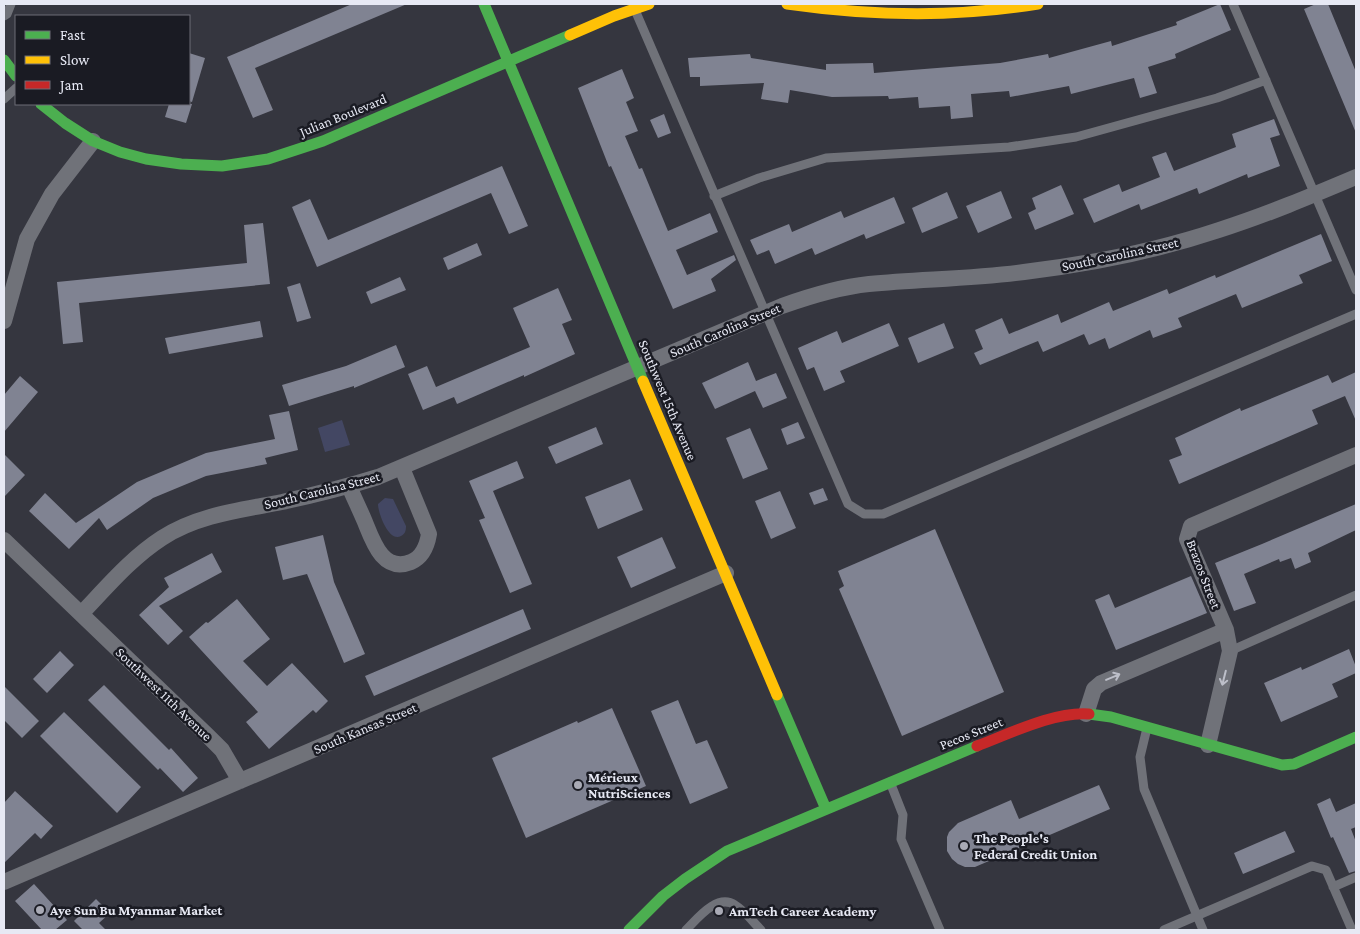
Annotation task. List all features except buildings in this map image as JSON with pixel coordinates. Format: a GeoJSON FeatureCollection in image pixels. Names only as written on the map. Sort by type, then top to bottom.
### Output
{"type":"FeatureCollection","features":[{"type":"Feature","properties":{"kind":"main road","name":"Southwest 15th Avenue"},"geometry":{"type":"LineString","coordinates":[[484,4],[826,809]]}},
{"type":"Feature","properties":{"kind":"main road","name":"Julian Boulevard"},"geometry":{"type":"LineString","coordinates":[[43,105],[65,123],[93,141],[120,152],[146,159],[181,164],[222,166],[268,159],[323,141],[633,6],[649,4]]}},
{"type":"Feature","properties":{"kind":"main road"},"geometry":{"type":"LineString","coordinates":[[787,4],[846,11],[904,14],[960,13],[1038,4]]}},
{"type":"Feature","properties":{"kind":"main road"},"geometry":{"type":"LineString","coordinates":[[4,60],[15,75]]}},
{"type":"Feature","properties":{"kind":"main road"},"geometry":{"type":"LineString","coordinates":[[4,74],[15,83]]}},
{"type":"Feature","properties":{"kind":"main road","name":"Pecos Street"},"geometry":{"type":"LineString","coordinates":[[629,930],[670,890],[727,851],[1025,727],[1065,716],[1086,714],[1111,717],[1282,765],[1294,764],[1356,737]]}},
{"type":"Feature","properties":{"kind":"street"},"geometry":{"type":"LineString","coordinates":[[4,322],[27,239],[52,194],[93,141]]}},
{"type":"Feature","properties":{"kind":"street","name":"South Carolina Street"},"geometry":{"type":"LineString","coordinates":[[81,614],[136,558],[162,538],[189,524],[216,514],[349,486],[402,468],[764,313],[822,292],[868,284],[949,280],[1023,272],[1091,262],[1152,249],[1218,231],[1315,195],[1356,177]]}},
{"type":"Feature","properties":{"kind":"street","name":"Brazos Street"},"geometry":{"type":"LineString","coordinates":[[1230,651],[1226,630],[1187,539],[1191,526],[1356,455]]}},
{"type":"Feature","properties":{"kind":"street"},"geometry":{"type":"LineString","coordinates":[[349,486],[380,555],[394,564],[412,562],[421,555],[427,546],[429,534],[426,522],[402,468]]}},
{"type":"Feature","properties":{"kind":"street","name":"Southwest 11th Avenue"},"geometry":{"type":"LineString","coordinates":[[4,540],[222,750],[240,781]]}},
{"type":"Feature","properties":{"kind":"street","name":"South Kansas Street"},"geometry":{"type":"LineString","coordinates":[[4,882],[726,573]]}},
{"type":"Feature","properties":{"kind":"street"},"geometry":{"type":"LineString","coordinates":[[1086,714],[1094,689],[1101,682],[1226,630]]}},
{"type":"Feature","properties":{"kind":"street"},"geometry":{"type":"LineString","coordinates":[[1208,745],[1230,651]]}},
{"type":"Feature","properties":{"kind":"lane"},"geometry":{"type":"LineString","coordinates":[[4,16],[7,14],[11,4]]}},
{"type":"Feature","properties":{"kind":"lane"},"geometry":{"type":"LineString","coordinates":[[1233,4],[1356,290]]}},
{"type":"Feature","properties":{"kind":"lane"},"geometry":{"type":"LineString","coordinates":[[633,6],[848,504],[864,514],[883,514],[1356,314]]}},
{"type":"Feature","properties":{"kind":"lane"},"geometry":{"type":"LineString","coordinates":[[714,196],[759,178],[826,158],[1009,147],[1076,137],[1217,98],[1266,80]]}},
{"type":"Feature","properties":{"kind":"lane"},"geometry":{"type":"LineString","coordinates":[[4,99],[15,89]]}},
{"type":"Feature","properties":{"kind":"lane"},"geometry":{"type":"LineString","coordinates":[[1230,651],[1356,596]]}},
{"type":"Feature","properties":{"kind":"lane"},"geometry":{"type":"LineString","coordinates":[[1147,726],[1140,757],[1144,789],[1202,930]]}},
{"type":"Feature","properties":{"kind":"lane"},"geometry":{"type":"LineString","coordinates":[[890,782],[903,815],[901,839],[940,930]]}},
{"type":"Feature","properties":{"kind":"lane"},"geometry":{"type":"LineString","coordinates":[[1164,930],[1312,866],[1326,870],[1352,930]]}},
{"type":"Feature","properties":{"kind":"lane"},"geometry":{"type":"LineString","coordinates":[[1333,887],[1356,877]]}},
{"type":"Feature","properties":{"kind":"lane"},"geometry":{"type":"LineString","coordinates":[[686,930],[709,908],[721,903],[734,904],[761,930]]}},
{"type":"Feature","properties":{"kind":"shaded area"},"geometry":{"type":"Polygon","coordinates":[[[342,420],[350,445],[325,452],[318,428],[342,420]]]}},
{"type":"Feature","properties":{"kind":"shaded area"},"geometry":{"type":"Polygon","coordinates":[[[385,498],[393,499],[406,526],[405,532],[401,536],[392,535],[382,520],[378,504],[385,498]]]}},
{"type":"Feature","properties":{"kind":"traffic: fast"},"geometry":{"type":"LineString","coordinates":[[484,4],[643,381]]}},
{"type":"Feature","properties":{"kind":"traffic: fast"},"geometry":{"type":"LineString","coordinates":[[42,105],[65,123],[93,141],[120,152],[146,159],[181,164],[222,166],[268,159],[323,141],[570,35]]}},
{"type":"Feature","properties":{"kind":"traffic: fast"},"geometry":{"type":"LineString","coordinates":[[4,60],[15,75]]}},
{"type":"Feature","properties":{"kind":"traffic: fast"},"geometry":{"type":"LineString","coordinates":[[777,695],[826,809]]}},
{"type":"Feature","properties":{"kind":"traffic: fast"},"geometry":{"type":"LineString","coordinates":[[1089,714],[1111,717],[1282,765],[1294,764],[1356,737]]}},
{"type":"Feature","properties":{"kind":"traffic: fast"},"geometry":{"type":"LineString","coordinates":[[629,930],[663,896],[727,851],[977,746]]}},
{"type":"Feature","properties":{"kind":"traffic: slow"},"geometry":{"type":"LineString","coordinates":[[570,35],[614,16],[649,4]]}},
{"type":"Feature","properties":{"kind":"traffic: slow"},"geometry":{"type":"LineString","coordinates":[[787,4],[850,11],[912,14],[975,12],[1038,4]]}},
{"type":"Feature","properties":{"kind":"traffic: slow"},"geometry":{"type":"LineString","coordinates":[[643,381],[777,695]]}},
{"type":"Feature","properties":{"kind":"traffic: jam"},"geometry":{"type":"LineString","coordinates":[[977,746],[1047,720],[1062,716],[1089,714]]}},
{"type":"Feature","properties":{"kind":"place","name":"Mérieux NutriSciences"},"geometry":{"type":"Point","coordinates":[578,785]}},
{"type":"Feature","properties":{"kind":"place","name":"The People's Federal Credit Union"},"geometry":{"type":"Point","coordinates":[964,846]}},
{"type":"Feature","properties":{"kind":"place","name":"Aye Sun Bu Myanmar Market"},"geometry":{"type":"Point","coordinates":[40,910]}},
{"type":"Feature","properties":{"kind":"place","name":"AmTech Career Academy"},"geometry":{"type":"Point","coordinates":[719,911]}}]}
